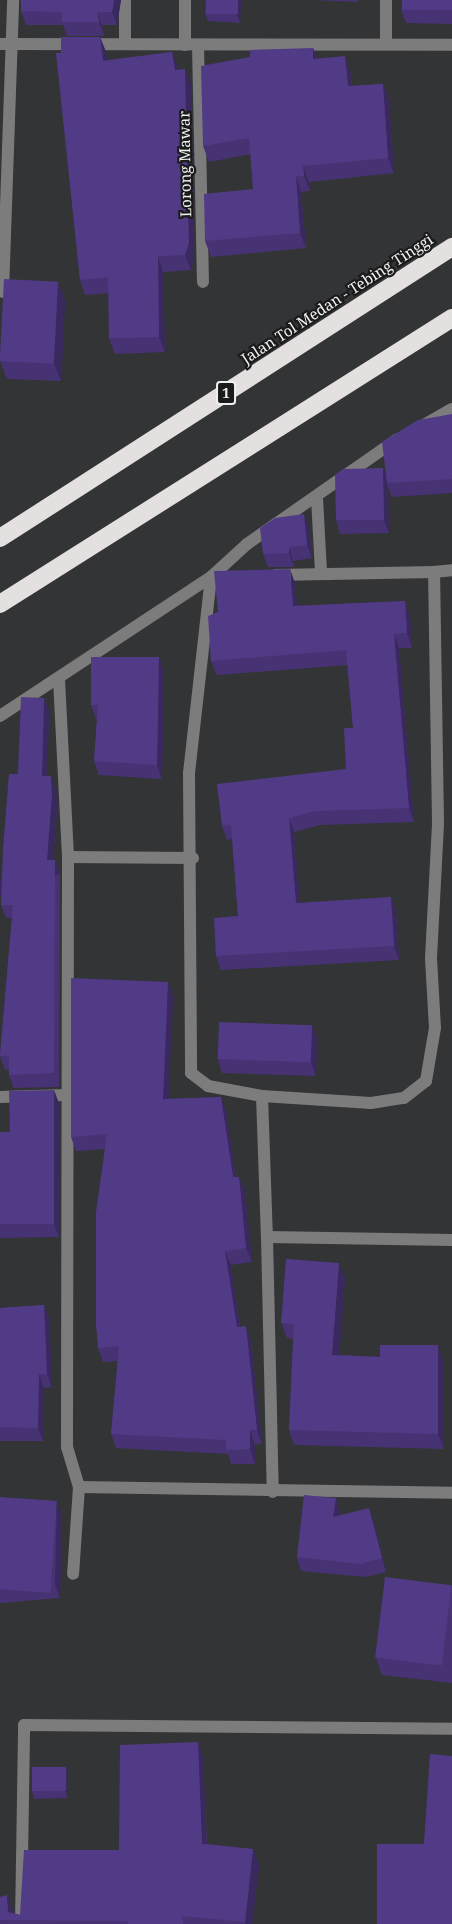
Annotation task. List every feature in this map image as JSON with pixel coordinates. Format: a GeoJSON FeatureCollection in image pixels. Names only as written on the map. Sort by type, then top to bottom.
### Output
{"type":"FeatureCollection","features":[{"type":"Feature","properties":{"kind":"highway","name":"Jalan Tol Medan - Tebing Tinggi"},"geometry":{"type":"LineString","coordinates":[[0,538],[452,247]]}},
{"type":"Feature","properties":{"kind":"highway"},"geometry":{"type":"LineString","coordinates":[[0,604],[452,318]]}},
{"type":"Feature","properties":{"kind":"street"},"geometry":{"type":"LineString","coordinates":[[3,292],[14,44],[13,0]]}},
{"type":"Feature","properties":{"kind":"street"},"geometry":{"type":"LineString","coordinates":[[125,0],[125,43]]}},
{"type":"Feature","properties":{"kind":"street","name":"Lorong Mawar"},"geometry":{"type":"LineString","coordinates":[[184,0],[191,45],[203,282]]}},
{"type":"Feature","properties":{"kind":"street"},"geometry":{"type":"LineString","coordinates":[[386,0],[386,44]]}},
{"type":"Feature","properties":{"kind":"street"},"geometry":{"type":"LineString","coordinates":[[0,44],[452,45]]}},
{"type":"Feature","properties":{"kind":"street"},"geometry":{"type":"LineString","coordinates":[[0,716],[211,577],[247,544],[317,498],[392,442],[452,410]]}},
{"type":"Feature","properties":{"kind":"street"},"geometry":{"type":"LineString","coordinates":[[317,498],[321,573]]}},
{"type":"Feature","properties":{"kind":"street"},"geometry":{"type":"LineString","coordinates":[[266,575],[452,570]]}},
{"type":"Feature","properties":{"kind":"street"},"geometry":{"type":"LineString","coordinates":[[211,577],[189,773],[193,858],[191,1073],[208,1086],[262,1096],[372,1103],[404,1098],[426,1081],[435,1028],[431,958],[440,709],[434,572]]}},
{"type":"Feature","properties":{"kind":"street"},"geometry":{"type":"LineString","coordinates":[[211,577],[233,576]]}},
{"type":"Feature","properties":{"kind":"street"},"geometry":{"type":"LineString","coordinates":[[59,679],[68,857],[67,1447],[78,1487],[74,1574]]}},
{"type":"Feature","properties":{"kind":"street"},"geometry":{"type":"LineString","coordinates":[[68,857],[193,858]]}},
{"type":"Feature","properties":{"kind":"street"},"geometry":{"type":"LineString","coordinates":[[0,1097],[66,1095]]}},
{"type":"Feature","properties":{"kind":"street"},"geometry":{"type":"LineString","coordinates":[[262,1096],[273,1492]]}},
{"type":"Feature","properties":{"kind":"street"},"geometry":{"type":"LineString","coordinates":[[267,1237],[452,1240]]}},
{"type":"Feature","properties":{"kind":"street"},"geometry":{"type":"LineString","coordinates":[[78,1487],[452,1494]]}},
{"type":"Feature","properties":{"kind":"street"},"geometry":{"type":"LineString","coordinates":[[21,1924],[24,1725],[452,1729]]}},
{"type":"Feature","properties":{"kind":"building"},"geometry":{"type":"Polygon","coordinates":[[[21,0],[114,0],[112,12],[97,12],[99,22],[62,22],[62,12],[21,11],[21,0]]]}},
{"type":"Feature","properties":{"kind":"building"},"geometry":{"type":"Polygon","coordinates":[[[206,0],[238,0],[238,14],[206,14],[206,0]]]}},
{"type":"Feature","properties":{"kind":"building"},"geometry":{"type":"Polygon","coordinates":[[[402,0],[452,0],[452,10],[402,10],[402,0]]]}},
{"type":"Feature","properties":{"kind":"building"},"geometry":{"type":"Polygon","coordinates":[[[61,37],[100,37],[103,61],[172,52],[175,70],[185,69],[189,243],[185,255],[158,256],[159,337],[109,338],[108,277],[80,280],[56,53],[61,53],[61,37]]]}},
{"type":"Feature","properties":{"kind":"building"},"geometry":{"type":"Polygon","coordinates":[[[313,48],[313,59],[345,56],[348,86],[383,84],[388,158],[303,166],[304,176],[296,176],[300,233],[205,241],[204,194],[253,189],[249,138],[203,146],[201,66],[250,57],[250,50],[313,48]]]}},
{"type":"Feature","properties":{"kind":"building"},"geometry":{"type":"Polygon","coordinates":[[[4,279],[58,282],[54,364],[0,361],[4,279]]]}},
{"type":"Feature","properties":{"kind":"building"},"geometry":{"type":"Polygon","coordinates":[[[452,414],[452,479],[387,483],[382,442],[418,420],[452,414]]]}},
{"type":"Feature","properties":{"kind":"building"},"geometry":{"type":"Polygon","coordinates":[[[383,468],[384,520],[336,520],[335,475],[343,469],[383,468]]]}},
{"type":"Feature","properties":{"kind":"building"},"geometry":{"type":"Polygon","coordinates":[[[304,514],[307,545],[289,547],[289,553],[263,554],[260,528],[275,518],[304,514]]]}},
{"type":"Feature","properties":{"kind":"building"},"geometry":{"type":"Polygon","coordinates":[[[290,569],[293,606],[405,601],[407,633],[394,634],[409,808],[315,811],[289,818],[296,903],[391,897],[394,946],[216,956],[214,918],[238,916],[231,825],[222,826],[217,784],[346,769],[344,728],[353,728],[346,650],[211,661],[208,616],[218,612],[214,571],[290,569]]]}},
{"type":"Feature","properties":{"kind":"building"},"geometry":{"type":"Polygon","coordinates":[[[91,657],[159,657],[157,765],[94,761],[98,705],[91,705],[91,657]]]}},
{"type":"Feature","properties":{"kind":"building"},"geometry":{"type":"Polygon","coordinates":[[[21,697],[44,698],[42,776],[51,776],[52,795],[47,860],[55,860],[54,1073],[9,1075],[9,1056],[0,1055],[13,905],[1,905],[9,774],[18,774],[21,697]]]}},
{"type":"Feature","properties":{"kind":"building"},"geometry":{"type":"Polygon","coordinates":[[[71,978],[168,982],[163,1099],[221,1097],[233,1177],[239,1177],[246,1248],[225,1251],[237,1327],[246,1326],[257,1430],[250,1430],[250,1449],[226,1450],[226,1440],[111,1434],[119,1346],[98,1348],[96,1324],[96,1212],[107,1134],[71,1137],[71,978]]]}},
{"type":"Feature","properties":{"kind":"building"},"geometry":{"type":"Polygon","coordinates":[[[219,1022],[312,1025],[311,1062],[218,1059],[219,1022]]]}},
{"type":"Feature","properties":{"kind":"building"},"geometry":{"type":"Polygon","coordinates":[[[54,1090],[54,1224],[0,1224],[0,1132],[10,1132],[9,1091],[54,1090]]]}},
{"type":"Feature","properties":{"kind":"building"},"geometry":{"type":"Polygon","coordinates":[[[286,1259],[339,1263],[332,1355],[380,1357],[380,1345],[438,1345],[438,1434],[289,1430],[294,1324],[281,1323],[286,1259]]]}},
{"type":"Feature","properties":{"kind":"building"},"geometry":{"type":"Polygon","coordinates":[[[44,1305],[47,1374],[39,1374],[38,1428],[0,1427],[0,1308],[44,1305]]]}},
{"type":"Feature","properties":{"kind":"building"},"geometry":{"type":"Polygon","coordinates":[[[304,1495],[336,1498],[333,1517],[369,1508],[382,1558],[360,1564],[297,1557],[304,1495]]]}},
{"type":"Feature","properties":{"kind":"building"},"geometry":{"type":"Polygon","coordinates":[[[0,1497],[57,1501],[50,1593],[0,1589],[0,1497]]]}},
{"type":"Feature","properties":{"kind":"building"},"geometry":{"type":"Polygon","coordinates":[[[385,1577],[452,1585],[442,1666],[375,1657],[385,1577]]]}},
{"type":"Feature","properties":{"kind":"building"},"geometry":{"type":"Polygon","coordinates":[[[198,1742],[202,1844],[253,1849],[245,1922],[182,1916],[183,1924],[0,1920],[0,1897],[7,1895],[8,1912],[20,1915],[24,1850],[119,1850],[120,1745],[198,1742]]]}},
{"type":"Feature","properties":{"kind":"building"},"geometry":{"type":"Polygon","coordinates":[[[430,1754],[452,1756],[452,1924],[377,1924],[377,1844],[424,1844],[430,1754]]]}},
{"type":"Feature","properties":{"kind":"building"},"geometry":{"type":"Polygon","coordinates":[[[32,1767],[66,1767],[66,1791],[32,1791],[32,1767]]]}}]}
